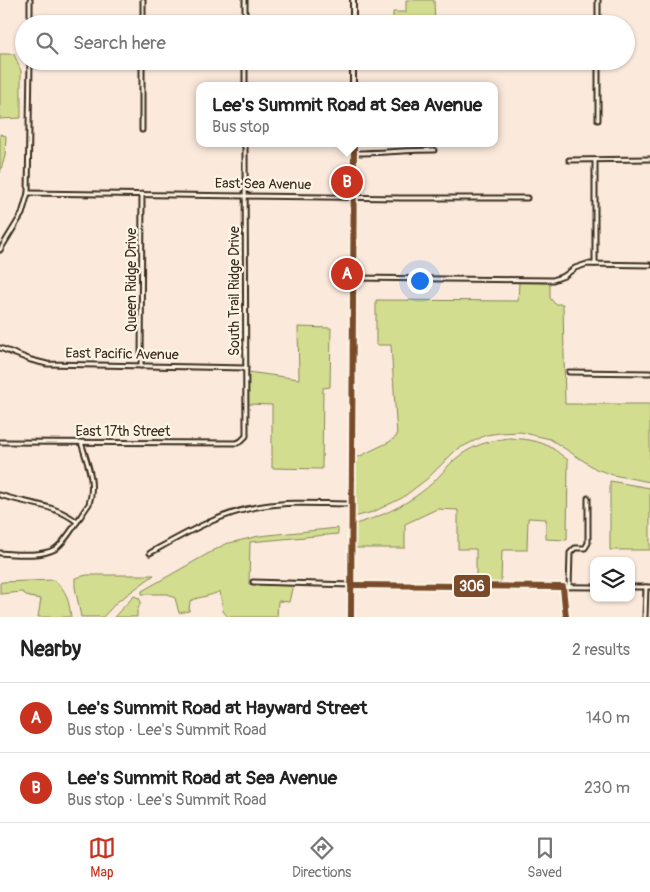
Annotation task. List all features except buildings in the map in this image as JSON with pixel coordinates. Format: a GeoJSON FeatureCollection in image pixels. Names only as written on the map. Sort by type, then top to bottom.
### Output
{"type":"FeatureCollection","features":[{"type":"Feature","properties":{"kind":"main road"},"geometry":{"type":"LineString","coordinates":[[353,0],[353,15]]}},
{"type":"Feature","properties":{"kind":"main road"},"geometry":{"type":"LineString","coordinates":[[351,617],[354,147]]}},
{"type":"Feature","properties":{"kind":"street"},"geometry":{"type":"LineString","coordinates":[[30,0],[30,15]]}},
{"type":"Feature","properties":{"kind":"street"},"geometry":{"type":"LineString","coordinates":[[142,0],[142,15]]}},
{"type":"Feature","properties":{"kind":"street"},"geometry":{"type":"LineString","coordinates":[[245,0],[245,15]]}},
{"type":"Feature","properties":{"kind":"street"},"geometry":{"type":"LineString","coordinates":[[598,0],[598,15]]}},
{"type":"Feature","properties":{"kind":"street"},"geometry":{"type":"LineString","coordinates":[[0,250],[22,214],[28,193],[30,167],[30,70]]}},
{"type":"Feature","properties":{"kind":"street"},"geometry":{"type":"LineString","coordinates":[[142,70],[142,130]]}},
{"type":"Feature","properties":{"kind":"street"},"geometry":{"type":"LineString","coordinates":[[598,70],[598,120]]}},
{"type":"Feature","properties":{"kind":"street","name":"South Trail Ridge Drive"},"geometry":{"type":"LineString","coordinates":[[244,438],[246,436],[245,147]]}},
{"type":"Feature","properties":{"kind":"street"},"geometry":{"type":"LineString","coordinates":[[354,153],[379,154],[410,150],[434,150]]}},
{"type":"Feature","properties":{"kind":"street"},"geometry":{"type":"LineString","coordinates":[[569,160],[650,159]]}},
{"type":"Feature","properties":{"kind":"street"},"geometry":{"type":"LineString","coordinates":[[595,161],[595,264]]}},
{"type":"Feature","properties":{"kind":"street","name":"East Sea Avenue"},"geometry":{"type":"LineString","coordinates":[[28,193],[527,198]]}},
{"type":"Feature","properties":{"kind":"street","name":"Queen Ridge Drive"},"geometry":{"type":"LineString","coordinates":[[141,366],[142,194]]}},
{"type":"Feature","properties":{"kind":"street"},"geometry":{"type":"LineString","coordinates":[[353,278],[553,280],[564,276],[581,265],[650,265]]}},
{"type":"Feature","properties":{"kind":"street","name":"East Pacific Avenue"},"geometry":{"type":"LineString","coordinates":[[0,348],[47,364],[246,368]]}},
{"type":"Feature","properties":{"kind":"street"},"geometry":{"type":"LineString","coordinates":[[569,372],[650,373]]}},
{"type":"Feature","properties":{"kind":"street","name":"East 17th Street"},"geometry":{"type":"LineString","coordinates":[[0,442],[237,443],[241,442],[244,438]]}},
{"type":"Feature","properties":{"kind":"street"},"geometry":{"type":"LineString","coordinates":[[0,553],[39,553],[52,550],[61,544],[89,504],[92,490],[92,480],[81,442]]}},
{"type":"Feature","properties":{"kind":"street"},"geometry":{"type":"LineString","coordinates":[[0,495],[56,510],[77,522]]}},
{"type":"Feature","properties":{"kind":"street"},"geometry":{"type":"LineString","coordinates":[[569,587],[570,553],[575,548],[585,548],[588,543],[588,498]]}},
{"type":"Feature","properties":{"kind":"street"},"geometry":{"type":"LineString","coordinates":[[150,553],[198,526],[240,510],[282,504],[352,504]]}},
{"type":"Feature","properties":{"kind":"street"},"geometry":{"type":"LineString","coordinates":[[253,582],[352,585],[590,587]]}},
{"type":"Feature","properties":{"kind":"street"},"geometry":{"type":"LineString","coordinates":[[563,587],[566,617]]}},
{"type":"Feature","properties":{"kind":"street"},"geometry":{"type":"LineString","coordinates":[[635,587],[648,587],[646,617]]}},
{"type":"Feature","properties":{"kind":"green space"},"geometry":{"type":"Polygon","coordinates":[[[406,0],[434,0],[435,15],[393,15],[393,12],[406,12],[406,0]]]}},
{"type":"Feature","properties":{"kind":"green space"},"geometry":{"type":"Polygon","coordinates":[[[0,54],[14,54],[15,70],[21,71],[21,118],[0,119],[0,54]]]}},
{"type":"Feature","properties":{"kind":"green space"},"geometry":{"type":"Polygon","coordinates":[[[0,134],[6,136],[5,156],[0,173],[0,134]]]}},
{"type":"Feature","properties":{"kind":"green space"},"geometry":{"type":"Polygon","coordinates":[[[519,282],[550,283],[550,298],[555,304],[563,304],[565,404],[650,404],[650,482],[613,475],[596,469],[550,439],[520,432],[500,433],[486,435],[456,450],[427,479],[402,498],[373,512],[354,517],[356,458],[389,442],[397,436],[391,345],[376,345],[376,300],[518,301],[519,282]]]}},
{"type":"Feature","properties":{"kind":"green space"},"geometry":{"type":"Polygon","coordinates":[[[298,327],[331,328],[330,387],[323,388],[322,469],[272,468],[272,405],[248,404],[248,372],[299,379],[298,327]]]}},
{"type":"Feature","properties":{"kind":"green space"},"geometry":{"type":"Polygon","coordinates":[[[509,438],[542,443],[568,460],[567,540],[546,539],[546,519],[528,518],[527,550],[502,550],[501,582],[476,582],[476,549],[458,549],[458,510],[437,509],[405,524],[405,548],[354,548],[355,524],[391,511],[415,497],[431,484],[453,461],[472,448],[509,438]]]}},
{"type":"Feature","properties":{"kind":"green space"},"geometry":{"type":"Polygon","coordinates":[[[610,481],[650,488],[650,550],[610,550],[610,481]]]}},
{"type":"Feature","properties":{"kind":"green space"},"geometry":{"type":"Polygon","coordinates":[[[338,528],[338,534],[250,542],[249,584],[293,585],[289,602],[278,601],[277,617],[228,617],[223,611],[220,591],[190,601],[189,611],[179,613],[175,598],[168,594],[142,594],[142,591],[225,544],[259,536],[338,528]]]}},
{"type":"Feature","properties":{"kind":"green space"},"geometry":{"type":"Polygon","coordinates":[[[87,575],[154,575],[117,602],[103,617],[81,617],[75,578],[87,575]]]}},
{"type":"Feature","properties":{"kind":"green space"},"geometry":{"type":"Polygon","coordinates":[[[53,580],[58,583],[64,592],[71,617],[38,617],[41,599],[29,597],[22,592],[0,594],[0,583],[2,582],[53,580]]]}},
{"type":"Feature","properties":{"kind":"green space"},"geometry":{"type":"Polygon","coordinates":[[[134,596],[139,598],[141,602],[137,611],[137,617],[114,617],[134,596]]]}},
{"type":"Feature","properties":{"kind":"transit line","name":"306"},"geometry":{"type":"LineString","coordinates":[[351,617],[354,147]]}},
{"type":"Feature","properties":{"kind":"transit line","name":"306"},"geometry":{"type":"LineString","coordinates":[[351,585],[563,587],[566,617]]}},
{"type":"Feature","properties":{"kind":"place","name":"Lee's Summit Road at Sea Avenue"},"geometry":{"type":"Point","coordinates":[347,182]}},
{"type":"Feature","properties":{"kind":"place","name":"Lee's Summit Road at Hayward Street"},"geometry":{"type":"Point","coordinates":[347,274]}}]}
